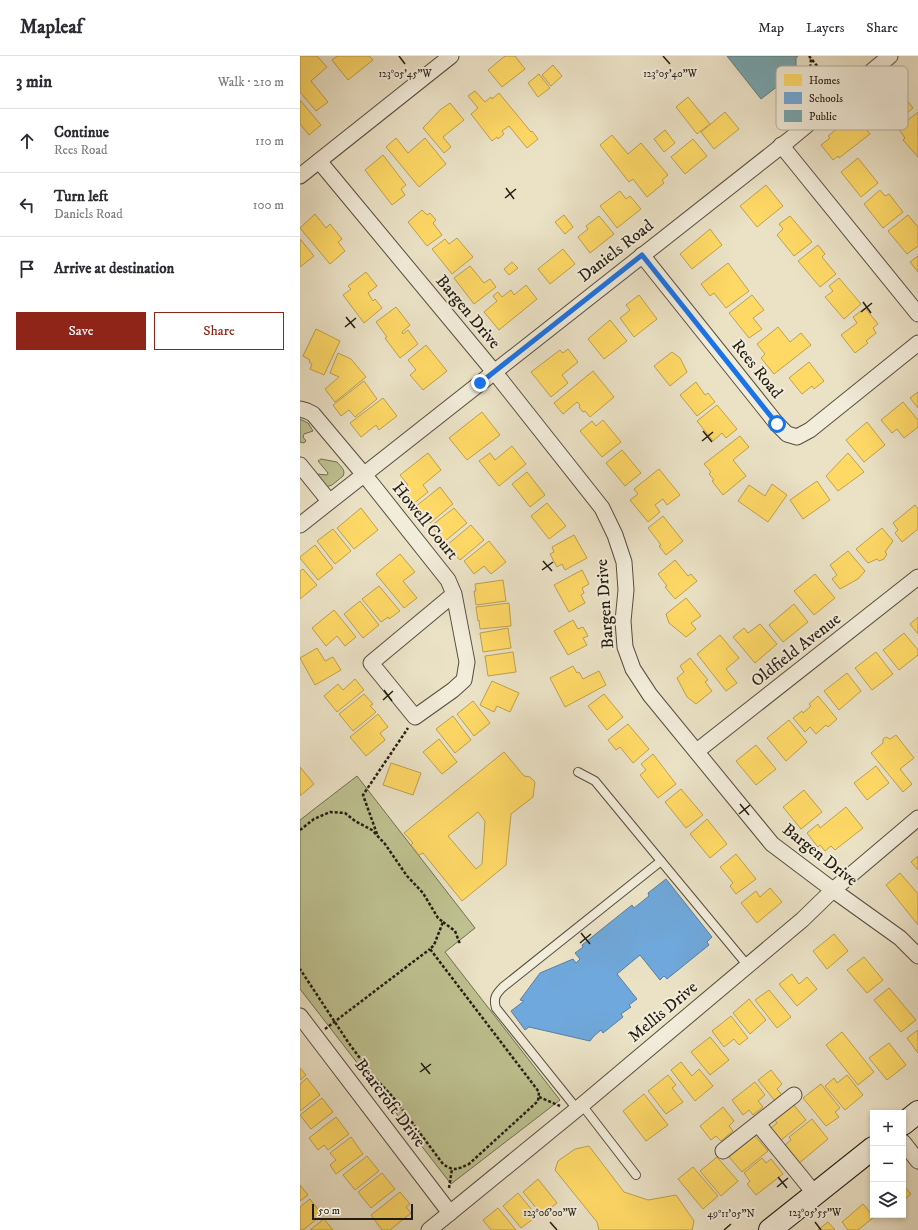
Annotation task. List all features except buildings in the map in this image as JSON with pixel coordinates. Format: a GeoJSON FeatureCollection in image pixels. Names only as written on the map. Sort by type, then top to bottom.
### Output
{"type":"FeatureCollection","features":[{"type":"Feature","properties":{"kind":"main road"},"geometry":{"type":"LineString","coordinates":[[906,1122],[918,1112]]}},
{"type":"Feature","properties":{"kind":"main road"},"geometry":{"type":"LineString","coordinates":[[770,1230],[870,1150]]}},
{"type":"Feature","properties":{"kind":"street"},"geometry":{"type":"LineString","coordinates":[[300,176],[451,56]]}},
{"type":"Feature","properties":{"kind":"street","name":"Daniels Road"},"geometry":{"type":"LineString","coordinates":[[878,66],[890,56]]}},
{"type":"Feature","properties":{"kind":"street","name":"Daniels Road"},"geometry":{"type":"LineString","coordinates":[[300,525],[800,130]]}},
{"type":"Feature","properties":{"kind":"street"},"geometry":{"type":"LineString","coordinates":[[780,146],[918,314]]}},
{"type":"Feature","properties":{"kind":"street","name":"Bargen Drive"},"geometry":{"type":"LineString","coordinates":[[319,161],[494,372],[602,508],[615,535],[624,562],[626,590],[624,621],[625,647],[633,669],[650,695],[772,844],[900,938],[918,956]]}},
{"type":"Feature","properties":{"kind":"street","name":"Rees Road"},"geometry":{"type":"LineString","coordinates":[[642,255],[777,424],[787,434],[798,437],[810,430],[918,343]]}},
{"type":"Feature","properties":{"kind":"street"},"geometry":{"type":"LineString","coordinates":[[300,409],[313,414],[363,474]]}},
{"type":"Feature","properties":{"kind":"street"},"geometry":{"type":"LineString","coordinates":[[300,465],[329,501]]}},
{"type":"Feature","properties":{"kind":"street","name":"Howell Court"},"geometry":{"type":"LineString","coordinates":[[363,474],[448,580],[454,594],[467,662],[464,680],[415,717]]}},
{"type":"Feature","properties":{"kind":"street","name":"Oldfield Avenue"},"geometry":{"type":"LineString","coordinates":[[696,752],[918,578]]}},
{"type":"Feature","properties":{"kind":"street"},"geometry":{"type":"LineString","coordinates":[[415,717],[371,663],[454,594]]}},
{"type":"Feature","properties":{"kind":"street","name":"Mellis Drive"},"geometry":{"type":"LineString","coordinates":[[429,1230],[580,1107],[748,966],[802,920],[833,890],[918,818]]}},
{"type":"Feature","properties":{"kind":"street","name":"Bearcroft Drive"},"geometry":{"type":"LineString","coordinates":[[300,1016],[450,1213]]}},
{"type":"Feature","properties":{"kind":"street"},"geometry":{"type":"LineString","coordinates":[[723,1152],[794,1095]]}},
{"type":"Feature","properties":{"kind":"street"},"geometry":{"type":"LineString","coordinates":[[758,1124],[815,1194]]}},
{"type":"Feature","properties":{"kind":"street"},"geometry":{"type":"LineString","coordinates":[[906,1146],[918,1161]]}},
{"type":"Feature","properties":{"kind":"lane"},"geometry":{"type":"LineString","coordinates":[[578,772],[595,781],[748,966]]}},
{"type":"Feature","properties":{"kind":"lane"},"geometry":{"type":"LineString","coordinates":[[636,1175],[496,1008],[494,1000],[496,994],[503,987],[661,861]]}},
{"type":"Feature","properties":{"kind":"path"},"geometry":{"type":"LineString","coordinates":[[810,57],[817,66]]}},
{"type":"Feature","properties":{"kind":"path"},"geometry":{"type":"LineString","coordinates":[[377,836],[363,795],[415,717]]}},
{"type":"Feature","properties":{"kind":"path"},"geometry":{"type":"LineString","coordinates":[[300,830],[314,819],[330,812],[345,813],[355,821],[372,830],[385,844],[407,876],[422,893],[438,918],[454,931],[460,944]]}},
{"type":"Feature","properties":{"kind":"path"},"geometry":{"type":"LineString","coordinates":[[335,1021],[430,949],[434,945],[444,922]]}},
{"type":"Feature","properties":{"kind":"path"},"geometry":{"type":"LineString","coordinates":[[300,969],[373,1076],[393,1097],[443,1164],[449,1169],[458,1169],[469,1164],[538,1101],[539,1092],[430,949]]}},
{"type":"Feature","properties":{"kind":"path"},"geometry":{"type":"LineString","coordinates":[[539,1097],[562,1107]]}},
{"type":"Feature","properties":{"kind":"path"},"geometry":{"type":"LineString","coordinates":[[447,1195],[452,1169]]}},
{"type":"Feature","properties":{"kind":"green space"},"geometry":{"type":"Polygon","coordinates":[[[300,419],[308,423],[313,431],[304,434],[303,437],[306,441],[304,443],[300,442],[300,419]]]}},
{"type":"Feature","properties":{"kind":"green space"},"geometry":{"type":"Polygon","coordinates":[[[321,459],[337,462],[344,472],[343,476],[332,485],[326,487],[316,474],[327,475],[328,473],[318,461],[321,459]]]}},
{"type":"Feature","properties":{"kind":"green space"},"geometry":{"type":"Polygon","coordinates":[[[357,776],[475,928],[445,952],[560,1100],[451,1184],[300,989],[300,820],[357,776]]]}},
{"type":"Feature","properties":{"kind":"route"},"geometry":{"type":"LineString","coordinates":[[480,383],[642,255],[777,424]]}}]}
